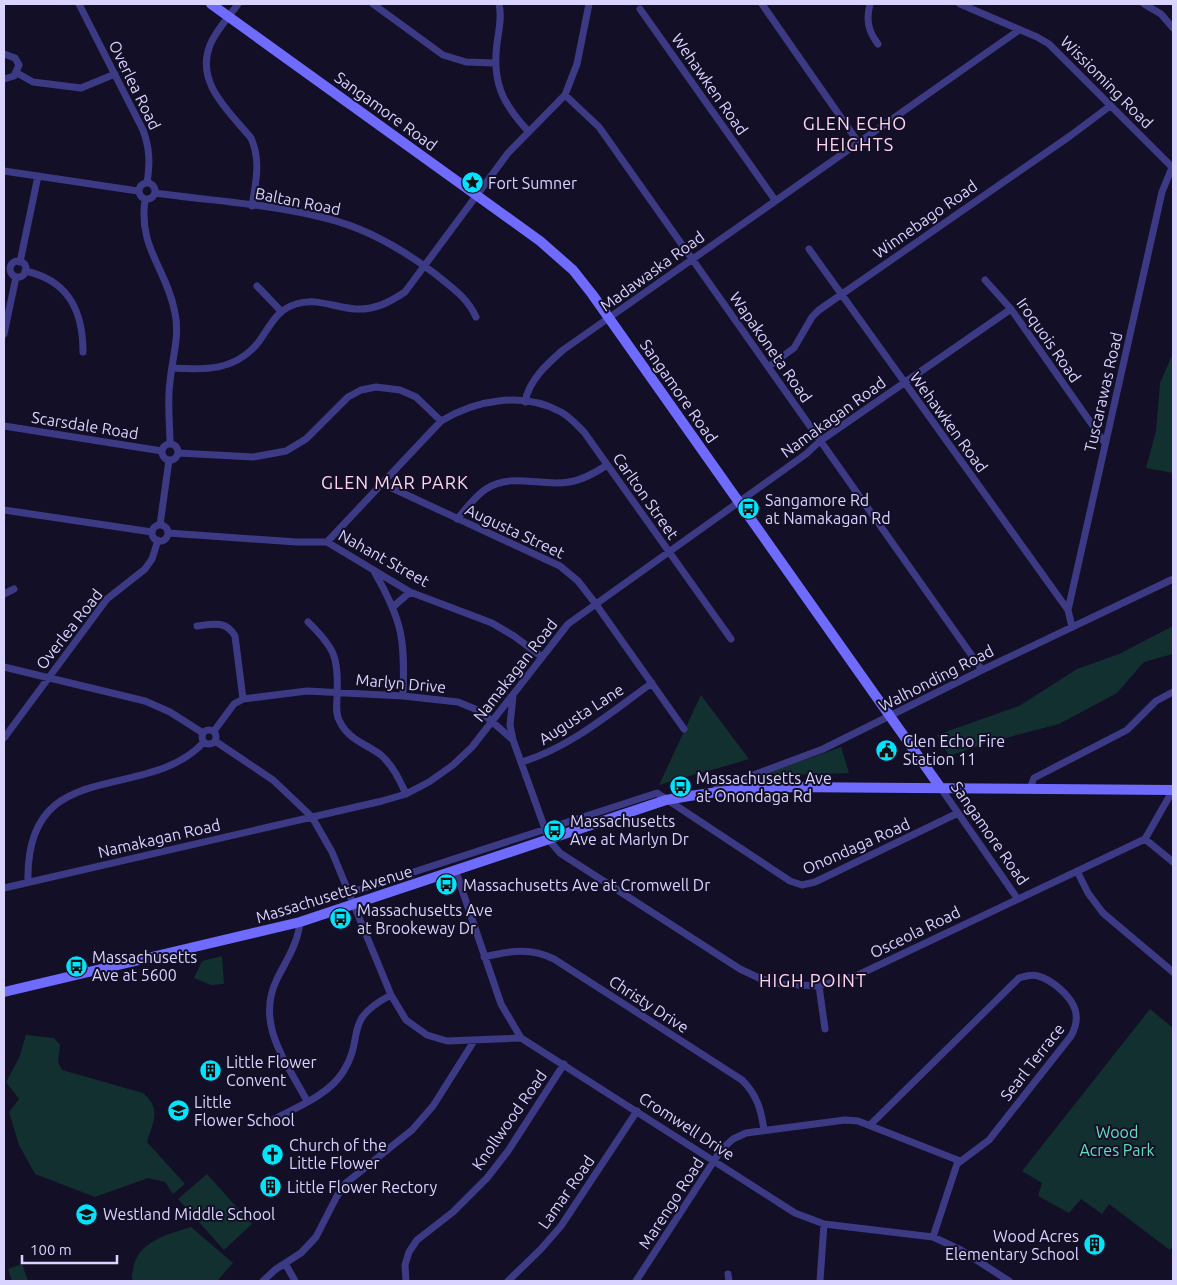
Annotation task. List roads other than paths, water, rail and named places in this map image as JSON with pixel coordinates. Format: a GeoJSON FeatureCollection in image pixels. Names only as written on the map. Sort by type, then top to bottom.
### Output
{"type":"FeatureCollection","features":[{"type":"Feature","properties":{"kind":"main road","name":"Sangamore Road"},"geometry":{"type":"LineString","coordinates":[[211,4],[560,258],[592,294],[940,787]]}},
{"type":"Feature","properties":{"kind":"main road","name":"Massachusetts Avenue"},"geometry":{"type":"LineString","coordinates":[[4,992],[300,922],[456,872],[666,800],[706,792],[751,787],[1173,790]]}},
{"type":"Feature","properties":{"kind":"street","name":"Overlea Road"},"geometry":{"type":"LineString","coordinates":[[79,4],[143,130],[149,147],[147,183]]}},
{"type":"Feature","properties":{"kind":"street"},"geometry":{"type":"LineString","coordinates":[[238,4],[210,45],[206,72],[214,94],[251,138],[254,145],[258,168],[252,206]]}},
{"type":"Feature","properties":{"kind":"street"},"geometry":{"type":"LineString","coordinates":[[373,4],[442,55],[466,62],[494,63]]}},
{"type":"Feature","properties":{"kind":"street"},"geometry":{"type":"LineString","coordinates":[[499,4],[499,24],[494,63],[499,88],[505,103],[528,131]]}},
{"type":"Feature","properties":{"kind":"street"},"geometry":{"type":"LineString","coordinates":[[173,368],[209,370],[227,366],[238,360],[256,344],[281,311],[294,304],[307,301],[355,309],[374,307],[389,303],[405,292],[426,267],[508,153],[565,95],[577,64],[590,4]]}},
{"type":"Feature","properties":{"kind":"street"},"geometry":{"type":"LineString","coordinates":[[762,4],[858,142]]}},
{"type":"Feature","properties":{"kind":"street"},"geometry":{"type":"LineString","coordinates":[[870,4],[867,15],[869,32],[878,44]]}},
{"type":"Feature","properties":{"kind":"street","name":"Wissioming Road"},"geometry":{"type":"LineString","coordinates":[[960,4],[1049,44],[1173,166]]}},
{"type":"Feature","properties":{"kind":"street"},"geometry":{"type":"LineString","coordinates":[[1144,4],[1161,14],[1173,28]]}},
{"type":"Feature","properties":{"kind":"street","name":"Wehawken Road"},"geometry":{"type":"LineString","coordinates":[[640,9],[775,200]]}},
{"type":"Feature","properties":{"kind":"street","name":"Madawaska Road"},"geometry":{"type":"LineString","coordinates":[[525,402],[527,390],[547,365],[775,200],[1019,30]]}},
{"type":"Feature","properties":{"kind":"street"},"geometry":{"type":"LineString","coordinates":[[4,54],[12,55],[18,61],[17,73],[11,78],[4,79]]}},
{"type":"Feature","properties":{"kind":"street"},"geometry":{"type":"LineString","coordinates":[[17,73],[33,82],[81,88],[115,74]]}},
{"type":"Feature","properties":{"kind":"street","name":"Wapakoneta Road"},"geometry":{"type":"LineString","coordinates":[[565,95],[599,127],[982,670]]}},
{"type":"Feature","properties":{"kind":"street","name":"Winnebago Road"},"geometry":{"type":"LineString","coordinates":[[768,367],[794,348],[812,317],[819,310],[1070,136],[1110,106]]}},
{"type":"Feature","properties":{"kind":"street","name":"Tuscarawas Road"},"geometry":{"type":"LineString","coordinates":[[1072,627],[1068,610],[1162,192],[1173,166]]}},
{"type":"Feature","properties":{"kind":"street"},"geometry":{"type":"LineString","coordinates":[[4,171],[138,191]]}},
{"type":"Feature","properties":{"kind":"street"},"geometry":{"type":"LineString","coordinates":[[20,262],[38,176]]}},
{"type":"Feature","properties":{"kind":"street"},"geometry":{"type":"LineString","coordinates":[[138,191],[142,184],[152,185],[155,193],[152,197],[145,200]]}},
{"type":"Feature","properties":{"kind":"street"},"geometry":{"type":"LineString","coordinates":[[138,191],[141,198],[145,200]]}},
{"type":"Feature","properties":{"kind":"street","name":"Baltan Road"},"geometry":{"type":"LineString","coordinates":[[155,193],[305,214],[354,227],[401,250],[426,267],[458,292],[476,317]]}},
{"type":"Feature","properties":{"kind":"street"},"geometry":{"type":"LineString","coordinates":[[145,200],[143,215],[146,238],[169,289],[175,314],[177,338],[170,382],[170,444]]}},
{"type":"Feature","properties":{"kind":"street","name":"Wehawken Road"},"geometry":{"type":"LineString","coordinates":[[808,249],[1068,610]]}},
{"type":"Feature","properties":{"kind":"street"},"geometry":{"type":"LineString","coordinates":[[20,262],[24,264],[26,271],[21,277],[16,277],[7,266],[20,262]]}},
{"type":"Feature","properties":{"kind":"street"},"geometry":{"type":"LineString","coordinates":[[26,271],[47,278],[67,294],[80,320],[84,352]]}},
{"type":"Feature","properties":{"kind":"street"},"geometry":{"type":"LineString","coordinates":[[4,334],[16,277]]}},
{"type":"Feature","properties":{"kind":"street","name":"Iroquois Road"},"geometry":{"type":"LineString","coordinates":[[984,280],[1011,309],[1105,443]]}},
{"type":"Feature","properties":{"kind":"street"},"geometry":{"type":"LineString","coordinates":[[257,286],[281,311]]}},
{"type":"Feature","properties":{"kind":"street","name":"Namakagan Road"},"geometry":{"type":"LineString","coordinates":[[4,888],[312,818],[406,794],[429,782],[453,765],[472,747],[568,624],[820,441],[1011,309]]}},
{"type":"Feature","properties":{"kind":"street"},"geometry":{"type":"LineString","coordinates":[[178,453],[253,458],[286,451],[306,439],[348,397],[361,390],[376,387],[400,390],[416,397],[441,420]]}},
{"type":"Feature","properties":{"kind":"street"},"geometry":{"type":"LineString","coordinates":[[328,542],[441,420],[459,410],[480,403],[525,402]]}},
{"type":"Feature","properties":{"kind":"street","name":"Carlton Street"},"geometry":{"type":"LineString","coordinates":[[525,402],[546,406],[571,419],[584,432],[731,639]]}},
{"type":"Feature","properties":{"kind":"street","name":"Scarsdale Road"},"geometry":{"type":"LineString","coordinates":[[4,426],[162,451]]}},
{"type":"Feature","properties":{"kind":"street"},"geometry":{"type":"LineString","coordinates":[[169,460],[165,458],[162,451],[166,445],[170,444]]}},
{"type":"Feature","properties":{"kind":"street"},"geometry":{"type":"LineString","coordinates":[[170,444],[175,446],[178,453]]}},
{"type":"Feature","properties":{"kind":"street"},"geometry":{"type":"LineString","coordinates":[[169,460],[174,459],[178,453]]}},
{"type":"Feature","properties":{"kind":"street"},"geometry":{"type":"LineString","coordinates":[[160,525],[169,460]]}},
{"type":"Feature","properties":{"kind":"street"},"geometry":{"type":"LineString","coordinates":[[457,519],[476,497],[497,483],[514,480],[570,482],[587,477],[607,466]]}},
{"type":"Feature","properties":{"kind":"street","name":"Augusta Street"},"geometry":{"type":"LineString","coordinates":[[381,483],[560,566],[578,581],[595,603],[684,729]]}},
{"type":"Feature","properties":{"kind":"street"},"geometry":{"type":"LineString","coordinates":[[4,510],[152,532]]}},
{"type":"Feature","properties":{"kind":"street"},"geometry":{"type":"LineString","coordinates":[[152,532],[156,526],[160,525]]}},
{"type":"Feature","properties":{"kind":"street"},"geometry":{"type":"LineString","coordinates":[[152,532],[154,538],[158,540],[164,539],[168,533],[165,527],[160,525]]}},
{"type":"Feature","properties":{"kind":"street","name":"Nahant Street"},"geometry":{"type":"LineString","coordinates":[[168,533],[296,542],[328,542],[374,572],[410,592],[492,623],[514,636],[542,657]]}},
{"type":"Feature","properties":{"kind":"street","name":"Overlea Road"},"geometry":{"type":"LineString","coordinates":[[4,738],[107,599],[145,569],[152,560],[158,540]]}},
{"type":"Feature","properties":{"kind":"street"},"geometry":{"type":"LineString","coordinates":[[374,572],[394,606],[404,644],[403,696]]}},
{"type":"Feature","properties":{"kind":"street","name":"Walhonding Road"},"geometry":{"type":"LineString","coordinates":[[706,792],[823,749],[982,670],[1173,579]]}},
{"type":"Feature","properties":{"kind":"street"},"geometry":{"type":"LineString","coordinates":[[4,594],[14,590]]}},
{"type":"Feature","properties":{"kind":"street"},"geometry":{"type":"LineString","coordinates":[[394,606],[410,592]]}},
{"type":"Feature","properties":{"kind":"street"},"geometry":{"type":"LineString","coordinates":[[308,622],[322,636],[334,653],[338,670],[336,713],[346,732],[387,762],[396,773],[406,794]]}},
{"type":"Feature","properties":{"kind":"street"},"geometry":{"type":"LineString","coordinates":[[197,626],[220,623],[231,629],[235,636],[243,699],[234,704],[214,731]]}},
{"type":"Feature","properties":{"kind":"street"},"geometry":{"type":"LineString","coordinates":[[4,667],[145,701],[170,712],[203,733]]}},
{"type":"Feature","properties":{"kind":"street","name":"Augusta Lane"},"geometry":{"type":"LineString","coordinates":[[522,762],[562,746],[652,683]]}},
{"type":"Feature","properties":{"kind":"street","name":"Marlyn Drive"},"geometry":{"type":"LineString","coordinates":[[243,699],[307,691],[337,692],[458,702],[480,711],[513,740],[548,840]]}},
{"type":"Feature","properties":{"kind":"street"},"geometry":{"type":"LineString","coordinates":[[1030,788],[1034,778],[1127,730],[1156,701],[1173,692]]}},
{"type":"Feature","properties":{"kind":"street"},"geometry":{"type":"LineString","coordinates":[[513,694],[510,726],[513,740]]}},
{"type":"Feature","properties":{"kind":"street"},"geometry":{"type":"LineString","coordinates":[[204,742],[202,739],[203,733],[209,729],[214,731]]}},
{"type":"Feature","properties":{"kind":"street"},"geometry":{"type":"LineString","coordinates":[[214,731],[215,741]]}},
{"type":"Feature","properties":{"kind":"street"},"geometry":{"type":"LineString","coordinates":[[204,742],[211,744],[215,741]]}},
{"type":"Feature","properties":{"kind":"street"},"geometry":{"type":"LineString","coordinates":[[215,741],[273,780],[312,818],[332,852],[391,995],[406,1020],[427,1035],[447,1041],[521,1038]]}},
{"type":"Feature","properties":{"kind":"street"},"geometry":{"type":"LineString","coordinates":[[28,882],[30,849],[34,838],[44,818],[65,798],[90,786],[172,765],[196,751],[204,742]]}},
{"type":"Feature","properties":{"kind":"street","name":"Sangamore Road"},"geometry":{"type":"LineString","coordinates":[[940,787],[1017,898]]}},
{"type":"Feature","properties":{"kind":"street"},"geometry":{"type":"LineString","coordinates":[[1173,790],[1145,839],[1173,862]]}},
{"type":"Feature","properties":{"kind":"street","name":"Massachusetts Avenue"},"geometry":{"type":"LineString","coordinates":[[349,894],[657,792],[666,800]]}},
{"type":"Feature","properties":{"kind":"street","name":"Onondaga Road"},"geometry":{"type":"LineString","coordinates":[[666,800],[790,881],[802,885],[815,882],[958,814]]}},
{"type":"Feature","properties":{"kind":"street","name":"Osceola Road"},"geometry":{"type":"LineString","coordinates":[[548,840],[560,853],[740,969],[781,984],[820,986],[858,975],[1145,839]]}},
{"type":"Feature","properties":{"kind":"street"},"geometry":{"type":"LineString","coordinates":[[1077,871],[1088,893],[1103,913],[1173,972]]}},
{"type":"Feature","properties":{"kind":"street","name":"Cromwell Drive"},"geometry":{"type":"LineString","coordinates":[[456,872],[501,1004],[521,1038],[795,1212],[824,1224],[933,1237],[961,1250],[1009,1281]]}},
{"type":"Feature","properties":{"kind":"street"},"geometry":{"type":"LineString","coordinates":[[300,922],[299,938],[276,980],[269,1001],[268,1015],[272,1032],[307,1101]]}},
{"type":"Feature","properties":{"kind":"street","name":"Christy Drive"},"geometry":{"type":"LineString","coordinates":[[484,957],[516,950],[534,952],[554,960],[742,1080],[751,1089],[759,1102],[764,1130]]}},
{"type":"Feature","properties":{"kind":"street","name":"Searl Terrace"},"geometry":{"type":"LineString","coordinates":[[870,1125],[1012,983],[1019,978],[1039,976],[1050,981],[1075,1005],[1077,1013],[1076,1028],[988,1140],[960,1161]]}},
{"type":"Feature","properties":{"kind":"street"},"geometry":{"type":"LineString","coordinates":[[820,986],[824,1029]]}},
{"type":"Feature","properties":{"kind":"street"},"geometry":{"type":"LineString","coordinates":[[267,1123],[325,1091],[343,1072],[349,1061],[360,1018],[374,1004],[391,995]]}},
{"type":"Feature","properties":{"kind":"street"},"geometry":{"type":"LineString","coordinates":[[263,1281],[301,1253],[316,1237],[337,1196],[346,1183],[399,1142],[433,1106],[474,1041]]}},
{"type":"Feature","properties":{"kind":"street","name":"Knollwood Road"},"geometry":{"type":"LineString","coordinates":[[406,1281],[405,1265],[416,1240],[453,1212],[487,1178],[508,1152],[564,1064]]}},
{"type":"Feature","properties":{"kind":"street","name":"Lamar Road"},"geometry":{"type":"LineString","coordinates":[[508,1281],[541,1249],[561,1226],[637,1111]]}},
{"type":"Feature","properties":{"kind":"street","name":"Marengo Road"},"geometry":{"type":"LineString","coordinates":[[636,1281],[721,1150],[733,1138],[746,1133],[845,1120],[870,1125],[960,1161]]}},
{"type":"Feature","properties":{"kind":"street"},"geometry":{"type":"LineString","coordinates":[[933,1237],[956,1167],[960,1161]]}},
{"type":"Feature","properties":{"kind":"street"},"geometry":{"type":"LineString","coordinates":[[820,1281],[824,1224]]}},
{"type":"Feature","properties":{"kind":"street"},"geometry":{"type":"LineString","coordinates":[[285,1263],[295,1281]]}},
{"type":"Feature","properties":{"kind":"place","name":"Fort Sumner"},"geometry":{"type":"Point","coordinates":[472,183]}},
{"type":"Feature","properties":{"kind":"place","name":"Sangamore Rd at Namakagan Rd"},"geometry":{"type":"Point","coordinates":[749,509]}},
{"type":"Feature","properties":{"kind":"place","name":"Glen Echo Fire Station 11"},"geometry":{"type":"Point","coordinates":[887,750]}},
{"type":"Feature","properties":{"kind":"place","name":"Massachusetts Ave at Onondaga Rd"},"geometry":{"type":"Point","coordinates":[680,787]}},
{"type":"Feature","properties":{"kind":"place","name":"Massachusetts Ave at Marlyn Dr"},"geometry":{"type":"Point","coordinates":[554,830]}},
{"type":"Feature","properties":{"kind":"place","name":"Massachusetts Ave at Cromwell Dr"},"geometry":{"type":"Point","coordinates":[447,885]}},
{"type":"Feature","properties":{"kind":"place","name":"Massachusetts Ave at Brookeway Dr"},"geometry":{"type":"Point","coordinates":[341,919]}},
{"type":"Feature","properties":{"kind":"place","name":"Massachusetts Ave at 5600"},"geometry":{"type":"Point","coordinates":[76,966]}},
{"type":"Feature","properties":{"kind":"place","name":"Little Flower Convent"},"geometry":{"type":"Point","coordinates":[210,1071]}},
{"type":"Feature","properties":{"kind":"place","name":"Little Flower School"},"geometry":{"type":"Point","coordinates":[178,1111]}},
{"type":"Feature","properties":{"kind":"place","name":"Church of the Little Flower"},"geometry":{"type":"Point","coordinates":[273,1154]}},
{"type":"Feature","properties":{"kind":"place","name":"Little Flower Rectory"},"geometry":{"type":"Point","coordinates":[271,1187]}},
{"type":"Feature","properties":{"kind":"place","name":"Westland Middle School"},"geometry":{"type":"Point","coordinates":[87,1214]}},
{"type":"Feature","properties":{"kind":"place","name":"Wood Acres Elementary School"},"geometry":{"type":"Point","coordinates":[1095,1245]}},
{"type":"Feature","properties":{"kind":"district","name":"GLEN ECHO HEIGHTS"},"geometry":{"type":"Point","coordinates":[855,133]}},
{"type":"Feature","properties":{"kind":"district","name":"GLEN MAR PARK"},"geometry":{"type":"Point","coordinates":[395,482]}},
{"type":"Feature","properties":{"kind":"district","name":"HIGH POINT"},"geometry":{"type":"Point","coordinates":[813,980]}},
{"type":"Feature","properties":{"kind":"park label","name":"Wood Acres Park"},"geometry":{"type":"Point","coordinates":[1117,1141]}}]}
